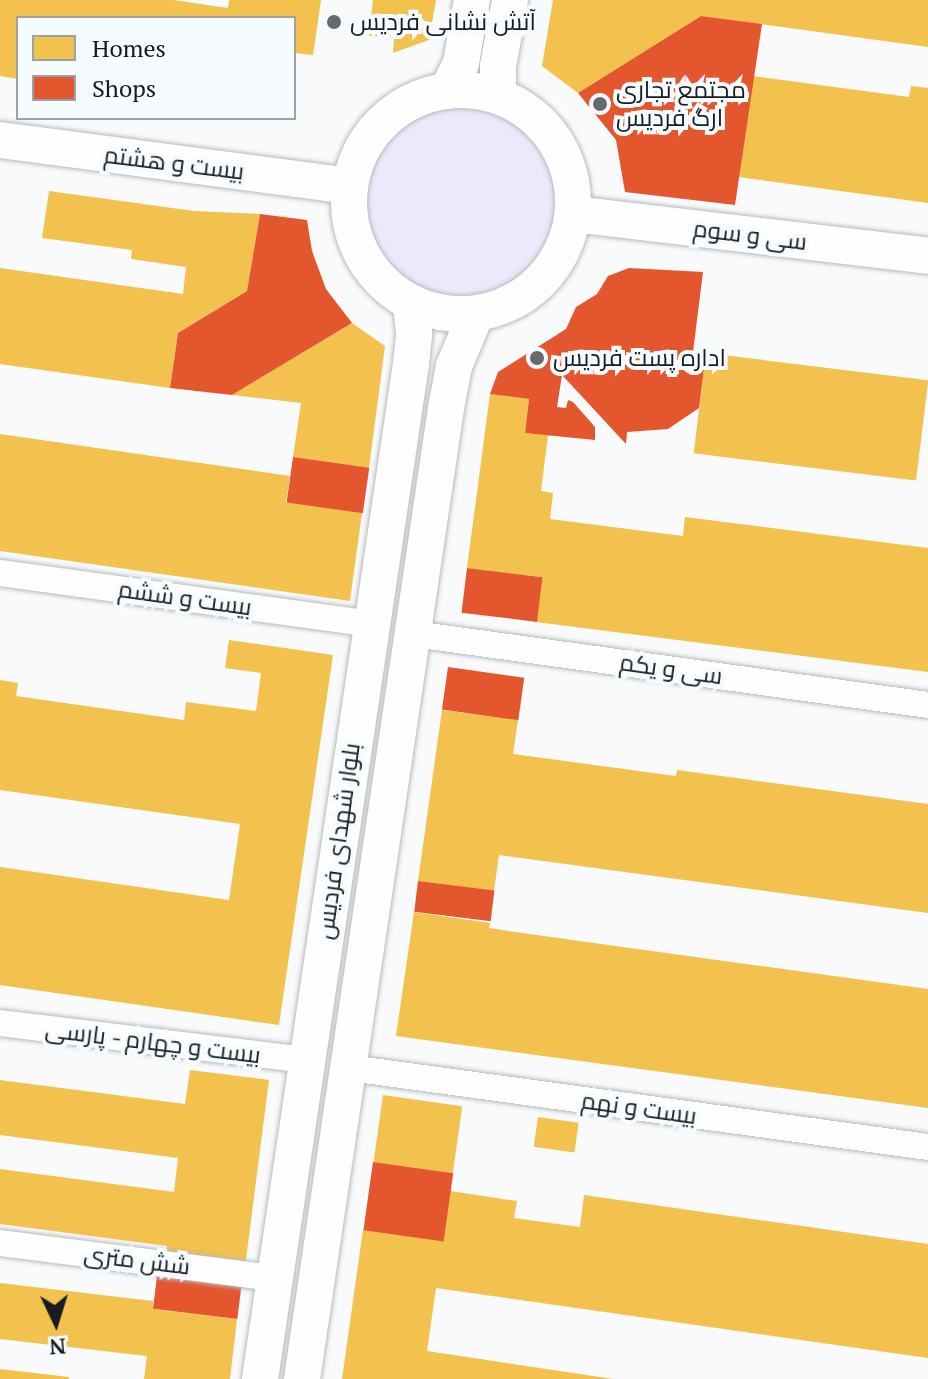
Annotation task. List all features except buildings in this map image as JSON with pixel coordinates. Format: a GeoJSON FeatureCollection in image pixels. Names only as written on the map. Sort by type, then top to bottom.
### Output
{"type":"FeatureCollection","features":[{"type":"Feature","properties":{"kind":"main road"},"geometry":{"type":"LineString","coordinates":[[447,91],[461,63],[472,0]]}},
{"type":"Feature","properties":{"kind":"main road"},"geometry":{"type":"LineString","coordinates":[[498,96],[498,66],[510,0]]}},
{"type":"Feature","properties":{"kind":"main road"},"geometry":{"type":"LineString","coordinates":[[473,90],[498,96],[531,114],[556,142],[571,177],[573,214],[566,243],[541,280],[505,305],[476,314],[443,313],[411,303],[383,284],[362,257],[350,225],[348,186],[358,155],[380,123],[411,101],[447,91],[473,90]]}},
{"type":"Feature","properties":{"kind":"main road","name":"بیست و هشتم"},"geometry":{"type":"LineString","coordinates":[[0,140],[348,186]]}},
{"type":"Feature","properties":{"kind":"main road","name":"سی و سوم"},"geometry":{"type":"LineString","coordinates":[[573,214],[928,256]]}},
{"type":"Feature","properties":{"kind":"main road","name":"بلوار شهدای فردیس"},"geometry":{"type":"LineString","coordinates":[[260,1379],[305,1060],[411,364],[414,333],[411,303]]}},
{"type":"Feature","properties":{"kind":"main road","name":"بلوار شهدای فردیس"},"geometry":{"type":"LineString","coordinates":[[302,1379],[449,394],[463,339],[476,314]]}},
{"type":"Feature","properties":{"kind":"street","name":"بیست و ششم"},"geometry":{"type":"LineString","coordinates":[[0,573],[370,624]]}},
{"type":"Feature","properties":{"kind":"street","name":"سی و یکم"},"geometry":{"type":"LineString","coordinates":[[414,634],[928,705]]}},
{"type":"Feature","properties":{"kind":"street","name":"بیست و چهارم - پارسی"},"geometry":{"type":"LineString","coordinates":[[0,1023],[305,1060]]}},
{"type":"Feature","properties":{"kind":"street","name":"بیست و نهم"},"geometry":{"type":"LineString","coordinates":[[350,1068],[928,1147]]}},
{"type":"Feature","properties":{"kind":"street","name":"شش متری"},"geometry":{"type":"LineString","coordinates":[[0,1243],[275,1278]]}},
{"type":"Feature","properties":{"kind":"shaded area"},"geometry":{"type":"Polygon","coordinates":[[[461,103],[499,111],[531,132],[552,164],[560,202],[552,240],[531,272],[499,293],[461,301],[423,293],[391,272],[370,240],[362,202],[370,164],[391,132],[423,111],[461,103]]]}},
{"type":"Feature","properties":{"kind":"place","name":"آتش نشانی فردیس"},"geometry":{"type":"Point","coordinates":[334,22]}},
{"type":"Feature","properties":{"kind":"place","name":"مجتمع تجاری ارگ فردیس"},"geometry":{"type":"Point","coordinates":[600,104]}},
{"type":"Feature","properties":{"kind":"place","name":"اداره پست فردیس"},"geometry":{"type":"Point","coordinates":[537,358]}}]}
